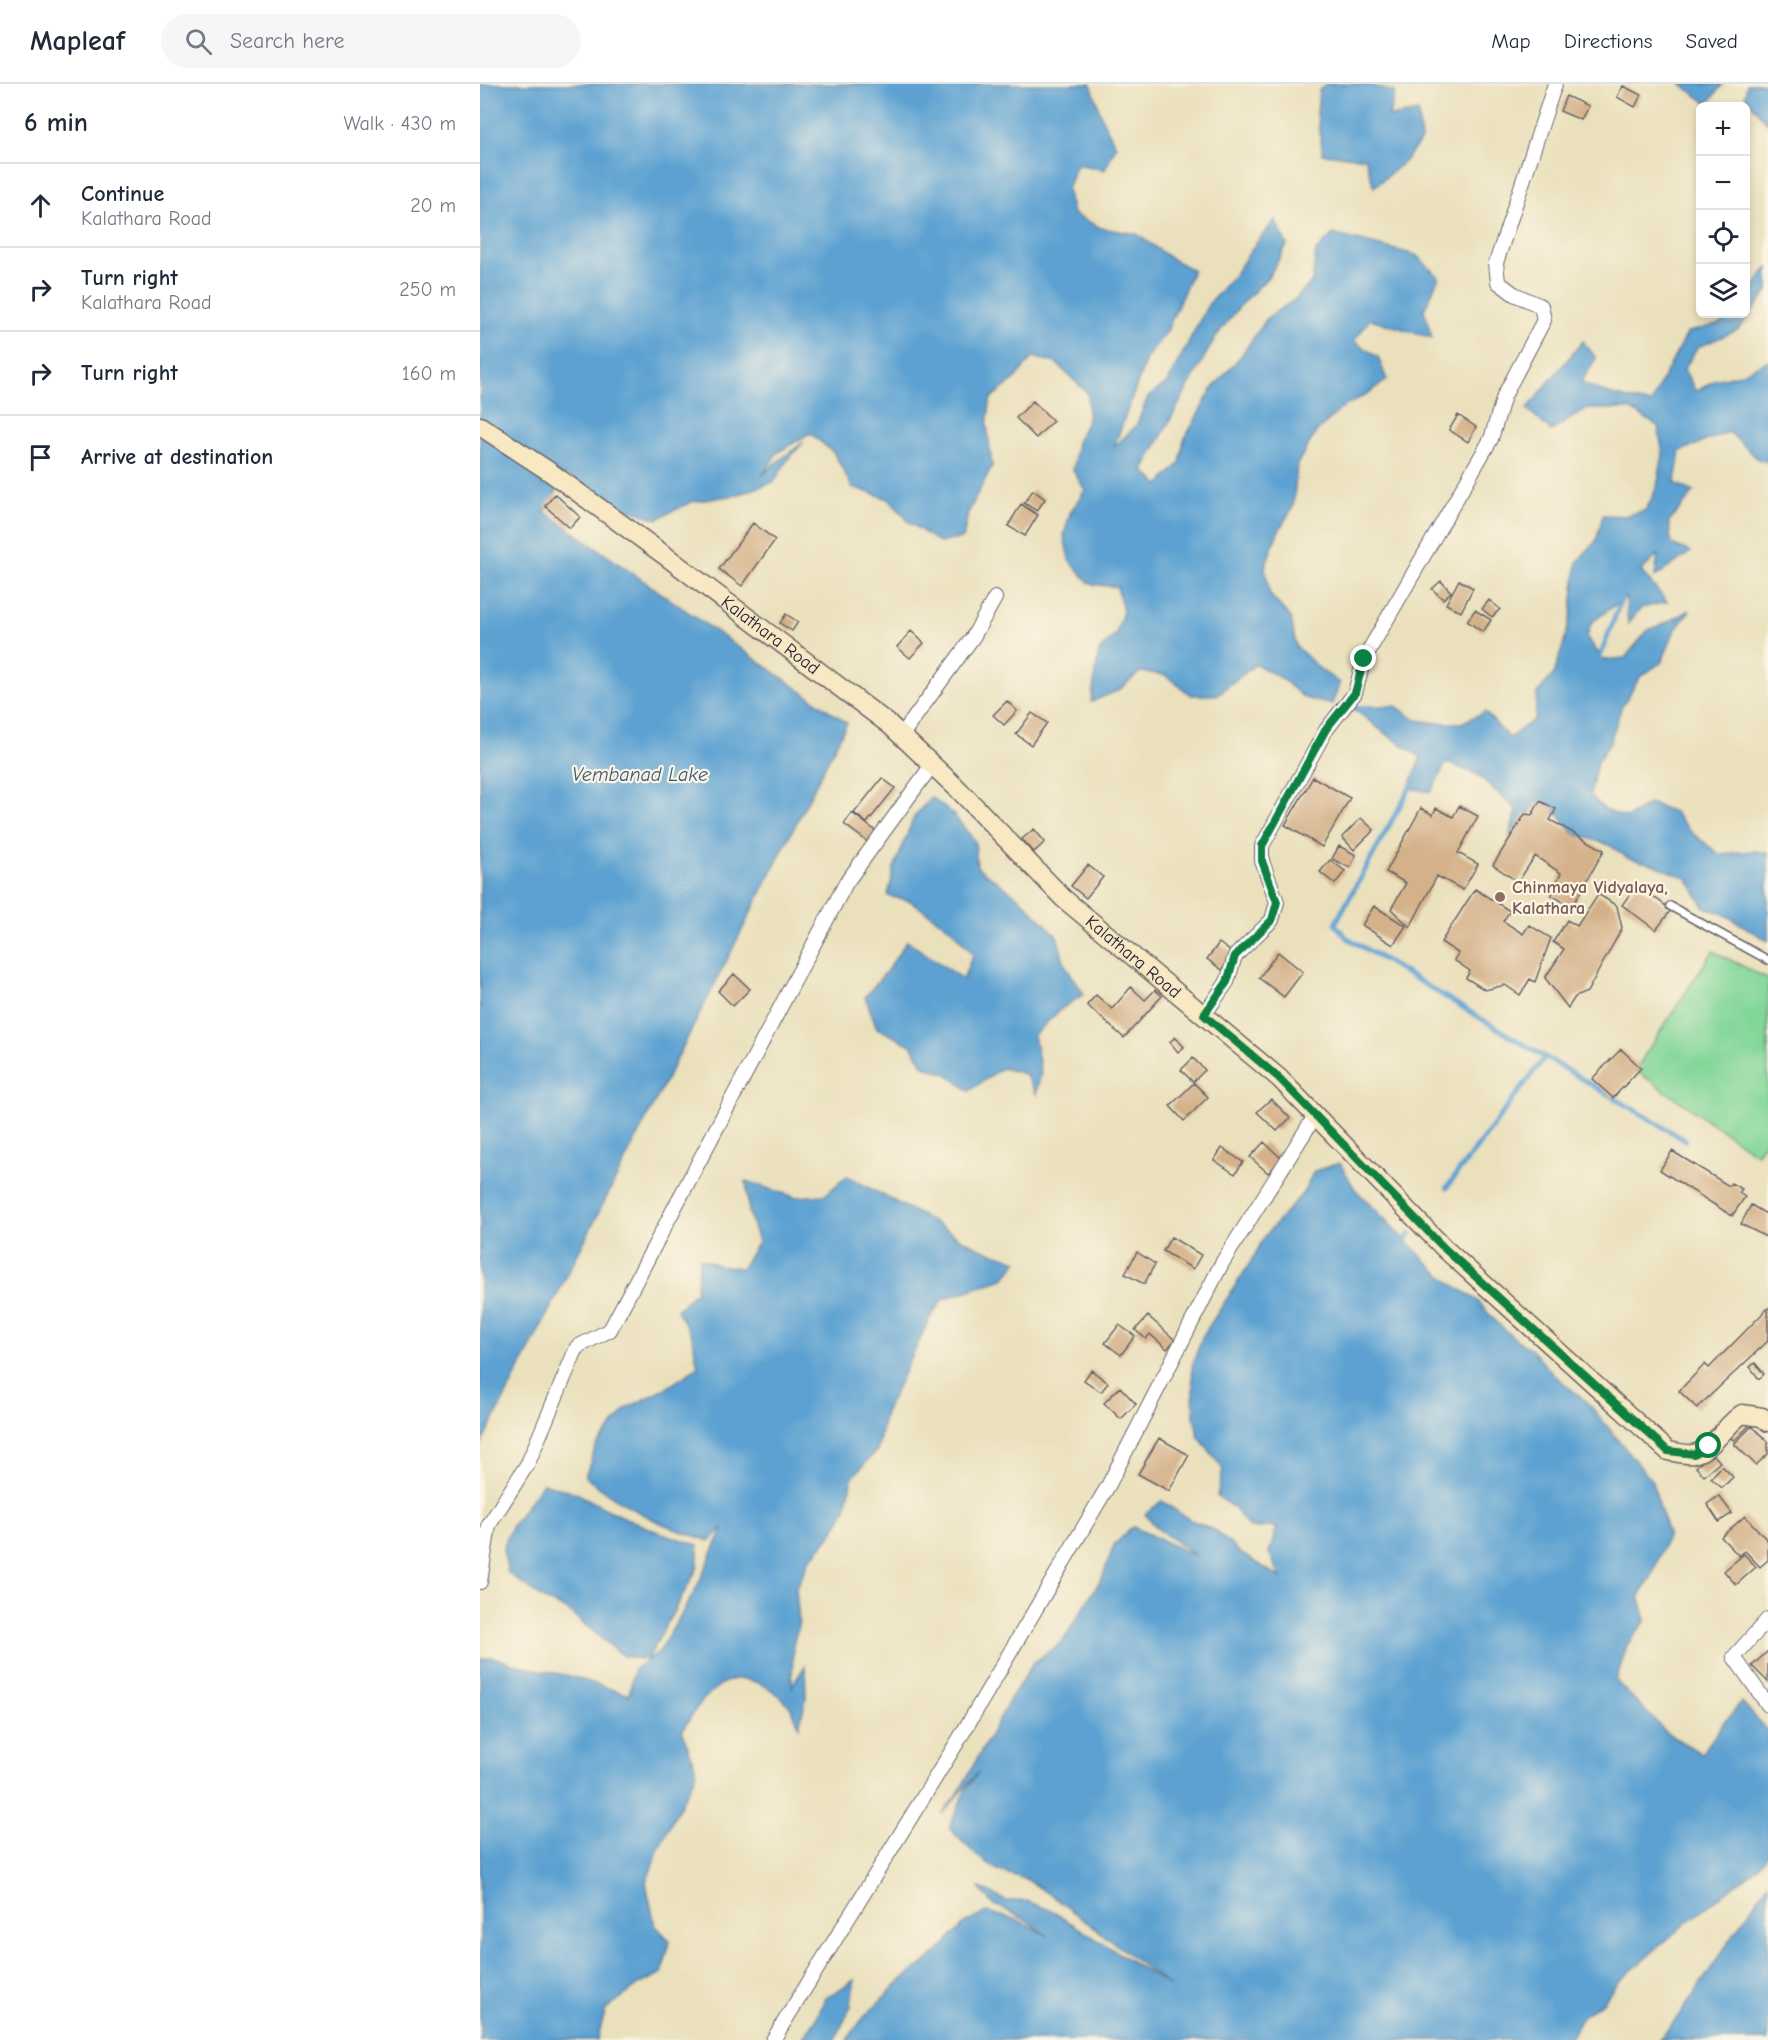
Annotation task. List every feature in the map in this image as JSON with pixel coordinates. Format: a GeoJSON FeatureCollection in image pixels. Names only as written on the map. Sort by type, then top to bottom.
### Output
{"type":"FeatureCollection","features":[{"type":"Feature","properties":{"kind":"street"},"geometry":{"type":"LineString","coordinates":[[1204,1015],[1227,982],[1235,956],[1272,920],[1277,902],[1262,861],[1262,846],[1326,729],[1355,693],[1364,659],[1491,439],[1504,396],[1544,320],[1541,306],[1514,294],[1497,282],[1496,263],[1555,84]]}},
{"type":"Feature","properties":{"kind":"street","name":"Kalathara Road"},"geometry":{"type":"LineString","coordinates":[[480,426],[550,472],[667,557],[890,725],[1063,897],[1279,1078],[1445,1249],[1668,1451],[1694,1454],[1709,1446],[1732,1421],[1742,1414],[1762,1417],[1768,1422]]}},
{"type":"Feature","properties":{"kind":"street"},"geometry":{"type":"LineString","coordinates":[[901,736],[973,637],[994,598]]}},
{"type":"Feature","properties":{"kind":"street"},"geometry":{"type":"LineString","coordinates":[[480,1582],[489,1525],[528,1463],[577,1347],[610,1330],[846,883],[932,765]]}},
{"type":"Feature","properties":{"kind":"street"},"geometry":{"type":"LineString","coordinates":[[773,2040],[952,1751],[1042,1599],[1108,1486],[1222,1263],[1315,1116]]}},
{"type":"Feature","properties":{"kind":"street"},"geometry":{"type":"LineString","coordinates":[[1768,1619],[1734,1656],[1768,1705]]}},
{"type":"Feature","properties":{"kind":"lane"},"geometry":{"type":"LineString","coordinates":[[1670,906],[1768,960]]}},
{"type":"Feature","properties":{"kind":"green space"},"geometry":{"type":"Polygon","coordinates":[[[1713,951],[1768,979],[1768,1138],[1756,1154],[1635,1070],[1713,951]]]}},
{"type":"Feature","properties":{"kind":"water","name":"Vembanad Lake"},"geometry":{"type":"Polygon","coordinates":[[[480,84],[1091,84],[1103,121],[1116,146],[1105,170],[1077,164],[1067,189],[1073,214],[1101,228],[1137,234],[1169,257],[1193,270],[1167,331],[1147,357],[1114,447],[1136,426],[1148,397],[1167,383],[1208,305],[1235,274],[1275,220],[1287,245],[1269,276],[1239,307],[1215,338],[1143,470],[1159,485],[1180,463],[1184,440],[1212,389],[1240,357],[1268,317],[1293,301],[1312,282],[1316,251],[1333,234],[1416,255],[1439,277],[1424,310],[1432,338],[1370,319],[1354,341],[1378,357],[1387,380],[1343,407],[1317,431],[1297,464],[1293,507],[1278,532],[1265,567],[1270,595],[1291,618],[1296,646],[1321,670],[1340,683],[1332,704],[1304,698],[1281,678],[1256,664],[1217,695],[1191,695],[1165,675],[1140,672],[1119,690],[1091,702],[1099,651],[1116,634],[1123,611],[1117,587],[1090,584],[1069,560],[1064,535],[1070,513],[1085,490],[1073,470],[1077,442],[1088,419],[1088,394],[1056,363],[1033,357],[1014,380],[991,398],[987,424],[992,466],[968,513],[963,538],[939,543],[909,522],[889,499],[852,487],[834,453],[810,433],[777,453],[762,476],[804,442],[788,459],[774,482],[736,495],[691,502],[657,519],[610,503],[566,474],[545,512],[847,723],[480,1447],[480,84]]]}},
{"type":"Feature","properties":{"kind":"water"},"geometry":{"type":"Polygon","coordinates":[[[1326,84],[1364,84],[1395,92],[1389,117],[1418,112],[1421,140],[1405,161],[1374,187],[1365,158],[1323,154],[1317,114],[1319,90],[1326,84]]]}},
{"type":"Feature","properties":{"kind":"water"},"geometry":{"type":"Polygon","coordinates":[[[1681,84],[1723,84],[1710,102],[1705,102],[1681,84]]]}},
{"type":"Feature","properties":{"kind":"water"},"geometry":{"type":"Polygon","coordinates":[[[1747,84],[1768,84],[1768,124],[1750,102],[1745,96],[1747,84]]]}},
{"type":"Feature","properties":{"kind":"water"},"geometry":{"type":"Polygon","coordinates":[[[1768,267],[1768,291],[1750,314],[1750,292],[1768,267]]]}},
{"type":"Feature","properties":{"kind":"water"},"geometry":{"type":"Polygon","coordinates":[[[1726,318],[1747,318],[1738,330],[1698,347],[1684,369],[1696,392],[1715,380],[1740,374],[1768,361],[1768,462],[1758,459],[1729,432],[1680,451],[1675,483],[1694,492],[1669,522],[1671,544],[1691,552],[1655,577],[1658,555],[1641,571],[1667,602],[1641,608],[1628,624],[1626,597],[1591,623],[1587,637],[1603,660],[1625,658],[1648,630],[1690,610],[1674,632],[1662,662],[1640,677],[1621,708],[1610,743],[1597,762],[1590,795],[1605,810],[1627,818],[1650,803],[1674,812],[1691,832],[1719,854],[1754,851],[1768,853],[1768,941],[1726,915],[1704,907],[1687,878],[1655,865],[1628,858],[1609,845],[1573,833],[1560,816],[1540,800],[1509,837],[1517,810],[1477,774],[1446,763],[1431,792],[1409,788],[1421,757],[1383,732],[1350,706],[1396,706],[1416,720],[1438,723],[1461,723],[1485,712],[1509,738],[1535,719],[1537,693],[1554,674],[1563,646],[1571,616],[1577,562],[1596,541],[1603,515],[1624,516],[1646,510],[1657,487],[1663,454],[1658,426],[1629,409],[1586,409],[1551,431],[1527,409],[1583,341],[1596,358],[1581,383],[1612,395],[1651,404],[1688,332],[1720,324],[1726,318]]]}},
{"type":"Feature","properties":{"kind":"water"},"geometry":{"type":"Polygon","coordinates":[[[931,797],[952,813],[975,841],[977,867],[1021,899],[1057,936],[1065,965],[1084,994],[1060,1010],[1034,1035],[1041,1073],[1036,1094],[1025,1074],[1002,1068],[969,1091],[947,1074],[924,1066],[911,1045],[877,1028],[865,997],[889,968],[907,941],[963,979],[973,954],[950,928],[910,901],[888,896],[894,868],[914,817],[931,797]]]}},
{"type":"Feature","properties":{"kind":"water"},"geometry":{"type":"Polygon","coordinates":[[[1340,1163],[1355,1189],[1433,1268],[1477,1300],[1495,1321],[1532,1350],[1552,1373],[1589,1404],[1652,1481],[1668,1534],[1651,1578],[1639,1596],[1646,1620],[1627,1645],[1616,1681],[1667,1733],[1702,1754],[1724,1722],[1742,1702],[1768,1732],[1768,1855],[1757,1868],[1685,1924],[1617,1983],[1603,2002],[1583,2015],[1569,2040],[847,2040],[864,2017],[900,1981],[936,1954],[964,1924],[986,1912],[1018,1920],[1049,1936],[1024,1919],[993,1904],[978,1887],[1006,1901],[1027,1901],[1052,1911],[1170,1986],[1054,1897],[1026,1879],[999,1871],[977,1856],[949,1828],[965,1791],[979,1771],[942,1814],[957,1795],[1012,1696],[1034,1662],[1063,1641],[1103,1576],[1114,1545],[1133,1527],[1196,1556],[1158,1529],[1145,1514],[1162,1501],[1187,1518],[1216,1531],[1240,1553],[1281,1578],[1269,1553],[1277,1527],[1249,1528],[1234,1508],[1217,1496],[1223,1469],[1198,1436],[1194,1416],[1192,1366],[1202,1337],[1265,1236],[1303,1193],[1314,1171],[1340,1163]]]}},
{"type":"Feature","properties":{"kind":"water"},"geometry":{"type":"Polygon","coordinates":[[[847,1176],[961,1239],[1018,1261],[1003,1279],[943,1299],[929,1320],[884,1415],[878,1449],[852,1478],[846,1509],[832,1534],[809,1561],[796,1589],[799,1622],[793,1646],[792,1686],[805,1666],[806,1698],[799,1727],[792,1710],[778,1695],[760,1684],[739,1679],[720,1685],[708,1695],[682,1731],[697,1772],[659,1848],[646,1883],[655,1925],[670,1941],[662,1973],[639,1985],[606,2009],[597,2040],[480,2040],[480,1659],[492,1657],[529,1668],[571,1676],[629,1695],[634,1669],[659,1652],[694,1593],[724,1527],[710,1541],[659,1522],[615,1498],[585,1477],[596,1446],[627,1408],[665,1389],[698,1367],[692,1336],[677,1310],[696,1291],[700,1258],[720,1266],[742,1268],[758,1242],[749,1213],[746,1181],[795,1197],[825,1195],[847,1176]]]}},
{"type":"Feature","properties":{"kind":"water"},"geometry":{"type":"Polygon","coordinates":[[[543,1483],[578,1494],[653,1530],[698,1545],[698,1567],[647,1660],[623,1656],[567,1610],[545,1600],[508,1573],[503,1549],[511,1527],[543,1483]]]}},
{"type":"Feature","properties":{"kind":"water"},"geometry":{"type":"Polygon","coordinates":[[[1768,1883],[1768,2040],[1659,2040],[1684,2009],[1768,1883]]]}},
{"type":"Feature","properties":{"kind":"water"},"geometry":{"type":"Polygon","coordinates":[[[854,1980],[851,2006],[835,2040],[801,2040],[815,2021],[826,1998],[854,1980]]]}},
{"type":"Feature","properties":{"kind":"building"},"geometry":{"type":"Polygon","coordinates":[[[1623,86],[1641,95],[1635,107],[1617,97],[1623,86]]]}},
{"type":"Feature","properties":{"kind":"building"},"geometry":{"type":"Polygon","coordinates":[[[1566,96],[1588,106],[1581,120],[1560,111],[1566,96]]]}},
{"type":"Feature","properties":{"kind":"building"},"geometry":{"type":"Polygon","coordinates":[[[1033,401],[1053,421],[1036,438],[1016,418],[1033,401]]]}},
{"type":"Feature","properties":{"kind":"building"},"geometry":{"type":"Polygon","coordinates":[[[1458,415],[1476,427],[1468,442],[1449,430],[1458,415]]]}},
{"type":"Feature","properties":{"kind":"building"},"geometry":{"type":"Polygon","coordinates":[[[1033,490],[1045,499],[1037,511],[1024,503],[1033,490]]]}},
{"type":"Feature","properties":{"kind":"building"},"geometry":{"type":"Polygon","coordinates":[[[555,494],[580,517],[570,528],[545,506],[555,494]]]}},
{"type":"Feature","properties":{"kind":"building"},"geometry":{"type":"Polygon","coordinates":[[[1021,504],[1038,515],[1025,536],[1008,526],[1021,504]]]}},
{"type":"Feature","properties":{"kind":"building"},"geometry":{"type":"Polygon","coordinates":[[[753,523],[775,540],[742,586],[719,569],[753,523]]]}},
{"type":"Feature","properties":{"kind":"building"},"geometry":{"type":"Polygon","coordinates":[[[1459,580],[1473,588],[1461,612],[1446,604],[1459,580]]]}},
{"type":"Feature","properties":{"kind":"building"},"geometry":{"type":"Polygon","coordinates":[[[1441,581],[1451,592],[1443,599],[1432,589],[1441,581]]]}},
{"type":"Feature","properties":{"kind":"building"},"geometry":{"type":"Polygon","coordinates":[[[1489,600],[1500,609],[1492,617],[1482,609],[1489,600]]]}},
{"type":"Feature","properties":{"kind":"building"},"geometry":{"type":"Polygon","coordinates":[[[1475,610],[1491,620],[1483,632],[1467,621],[1475,610]]]}},
{"type":"Feature","properties":{"kind":"building"},"geometry":{"type":"Polygon","coordinates":[[[786,614],[798,622],[792,631],[780,623],[786,614]]]}},
{"type":"Feature","properties":{"kind":"building"},"geometry":{"type":"Polygon","coordinates":[[[911,631],[924,643],[910,658],[897,647],[911,631]]]}},
{"type":"Feature","properties":{"kind":"building"},"geometry":{"type":"Polygon","coordinates":[[[1007,701],[1017,711],[1004,725],[993,715],[1007,701]]]}},
{"type":"Feature","properties":{"kind":"building"},"geometry":{"type":"Polygon","coordinates":[[[1032,713],[1047,723],[1031,745],[1016,734],[1032,713]]]}},
{"type":"Feature","properties":{"kind":"building"},"geometry":{"type":"Polygon","coordinates":[[[1313,777],[1350,798],[1322,847],[1285,825],[1313,777]]]}},
{"type":"Feature","properties":{"kind":"building"},"geometry":{"type":"Polygon","coordinates":[[[882,778],[895,788],[867,823],[854,813],[882,778]]]}},
{"type":"Feature","properties":{"kind":"building","name":"Chinmaya Vidyalaya, Kalathara"},"geometry":{"type":"Polygon","coordinates":[[[1540,801],[1556,809],[1550,820],[1604,850],[1572,907],[1551,895],[1561,873],[1535,856],[1518,882],[1493,865],[1525,814],[1532,815],[1540,801]]]}},
{"type":"Feature","properties":{"kind":"building","name":"Chinmaya Vidyalaya, Kalathara"},"geometry":{"type":"Polygon","coordinates":[[[1459,806],[1478,816],[1458,853],[1478,864],[1463,890],[1437,876],[1410,927],[1391,909],[1406,883],[1386,872],[1421,808],[1433,815],[1436,808],[1453,817],[1459,806]]]}},
{"type":"Feature","properties":{"kind":"building"},"geometry":{"type":"Polygon","coordinates":[[[852,813],[877,832],[869,843],[844,824],[852,813]]]}},
{"type":"Feature","properties":{"kind":"building"},"geometry":{"type":"Polygon","coordinates":[[[1361,818],[1374,830],[1354,850],[1342,837],[1361,818]]]}},
{"type":"Feature","properties":{"kind":"building"},"geometry":{"type":"Polygon","coordinates":[[[1034,829],[1045,842],[1034,852],[1022,839],[1034,829]]]}},
{"type":"Feature","properties":{"kind":"building"},"geometry":{"type":"Polygon","coordinates":[[[1339,846],[1356,855],[1350,868],[1332,859],[1339,846]]]}},
{"type":"Feature","properties":{"kind":"building"},"geometry":{"type":"Polygon","coordinates":[[[1330,860],[1345,871],[1335,884],[1320,872],[1330,860]]]}},
{"type":"Feature","properties":{"kind":"building"},"geometry":{"type":"Polygon","coordinates":[[[1088,865],[1103,877],[1086,898],[1071,886],[1088,865]]]}},
{"type":"Feature","properties":{"kind":"building"},"geometry":{"type":"Polygon","coordinates":[[[1637,884],[1671,910],[1656,930],[1622,905],[1637,884]]]}},
{"type":"Feature","properties":{"kind":"building","name":"Chinmaya Vidyalaya, Kalathara"},"geometry":{"type":"Polygon","coordinates":[[[1475,889],[1510,911],[1503,921],[1523,934],[1529,925],[1551,938],[1535,982],[1530,979],[1520,995],[1505,985],[1485,990],[1466,978],[1470,971],[1454,960],[1458,953],[1441,942],[1475,889]]]}},
{"type":"Feature","properties":{"kind":"building","name":"Chinmaya Vidyalaya, Kalathara"},"geometry":{"type":"Polygon","coordinates":[[[1598,894],[1617,906],[1622,928],[1587,992],[1575,997],[1568,1008],[1545,978],[1564,949],[1553,942],[1567,920],[1577,926],[1598,894]]]}},
{"type":"Feature","properties":{"kind":"building"},"geometry":{"type":"Polygon","coordinates":[[[1374,906],[1406,926],[1393,945],[1362,925],[1374,906]]]}},
{"type":"Feature","properties":{"kind":"building"},"geometry":{"type":"Polygon","coordinates":[[[1219,943],[1234,954],[1222,970],[1207,959],[1219,943]]]}},
{"type":"Feature","properties":{"kind":"building"},"geometry":{"type":"Polygon","coordinates":[[[1278,952],[1303,972],[1284,997],[1259,978],[1278,952]]]}},
{"type":"Feature","properties":{"kind":"building"},"geometry":{"type":"Polygon","coordinates":[[[734,974],[750,989],[733,1006],[718,991],[734,974]]]}},
{"type":"Feature","properties":{"kind":"building"},"geometry":{"type":"Polygon","coordinates":[[[1131,987],[1145,1000],[1155,990],[1162,996],[1124,1038],[1087,1005],[1096,995],[1112,1009],[1131,987]]]}},
{"type":"Feature","properties":{"kind":"building"},"geometry":{"type":"Polygon","coordinates":[[[1175,1037],[1184,1047],[1178,1052],[1170,1042],[1175,1037]]]}},
{"type":"Feature","properties":{"kind":"building"},"geometry":{"type":"Polygon","coordinates":[[[1621,1049],[1641,1068],[1613,1098],[1592,1079],[1621,1049]]]}},
{"type":"Feature","properties":{"kind":"building"},"geometry":{"type":"Polygon","coordinates":[[[1193,1058],[1205,1070],[1193,1082],[1181,1070],[1193,1058]]]}},
{"type":"Feature","properties":{"kind":"building"},"geometry":{"type":"Polygon","coordinates":[[[1194,1083],[1208,1097],[1184,1121],[1170,1106],[1194,1083]]]}},
{"type":"Feature","properties":{"kind":"building"},"geometry":{"type":"Polygon","coordinates":[[[1271,1099],[1290,1118],[1277,1131],[1257,1112],[1271,1099]]]}},
{"type":"Feature","properties":{"kind":"building"},"geometry":{"type":"Polygon","coordinates":[[[1264,1142],[1282,1159],[1268,1173],[1250,1157],[1264,1142]]]}},
{"type":"Feature","properties":{"kind":"building"},"geometry":{"type":"Polygon","coordinates":[[[1222,1148],[1243,1162],[1235,1174],[1214,1160],[1222,1148]]]}},
{"type":"Feature","properties":{"kind":"building"},"geometry":{"type":"Polygon","coordinates":[[[1672,1151],[1729,1186],[1731,1183],[1742,1189],[1739,1193],[1745,1197],[1732,1216],[1660,1170],[1672,1151]]]}},
{"type":"Feature","properties":{"kind":"building"},"geometry":{"type":"Polygon","coordinates":[[[1751,1205],[1768,1215],[1768,1238],[1741,1224],[1751,1205]]]}},
{"type":"Feature","properties":{"kind":"building"},"geometry":{"type":"Polygon","coordinates":[[[1171,1237],[1201,1255],[1193,1269],[1163,1251],[1171,1237]]]}},
{"type":"Feature","properties":{"kind":"building"},"geometry":{"type":"Polygon","coordinates":[[[1137,1252],[1155,1264],[1144,1284],[1125,1274],[1137,1252]]]}},
{"type":"Feature","properties":{"kind":"building"},"geometry":{"type":"Polygon","coordinates":[[[1768,1308],[1768,1341],[1697,1408],[1679,1391],[1705,1364],[1709,1368],[1768,1308]]]}},
{"type":"Feature","properties":{"kind":"building"},"geometry":{"type":"Polygon","coordinates":[[[1148,1316],[1175,1340],[1167,1349],[1150,1334],[1146,1339],[1135,1330],[1148,1316]]]}},
{"type":"Feature","properties":{"kind":"building"},"geometry":{"type":"Polygon","coordinates":[[[1119,1325],[1135,1336],[1121,1355],[1105,1343],[1119,1325]]]}},
{"type":"Feature","properties":{"kind":"building"},"geometry":{"type":"Polygon","coordinates":[[[1755,1363],[1764,1374],[1759,1379],[1750,1367],[1755,1363]]]}},
{"type":"Feature","properties":{"kind":"building"},"geometry":{"type":"Polygon","coordinates":[[[1091,1370],[1108,1383],[1101,1392],[1084,1380],[1091,1370]]]}},
{"type":"Feature","properties":{"kind":"building"},"geometry":{"type":"Polygon","coordinates":[[[1120,1387],[1136,1404],[1121,1419],[1104,1403],[1120,1387]]]}},
{"type":"Feature","properties":{"kind":"building"},"geometry":{"type":"Polygon","coordinates":[[[1745,1420],[1750,1425],[1734,1441],[1729,1435],[1745,1420]]]}},
{"type":"Feature","properties":{"kind":"building"},"geometry":{"type":"Polygon","coordinates":[[[1752,1426],[1768,1442],[1768,1454],[1756,1465],[1734,1444],[1752,1426]]]}},
{"type":"Feature","properties":{"kind":"building"},"geometry":{"type":"Polygon","coordinates":[[[1159,1438],[1189,1455],[1169,1491],[1138,1474],[1159,1438]]]}},
{"type":"Feature","properties":{"kind":"building"},"geometry":{"type":"Polygon","coordinates":[[[1712,1453],[1720,1462],[1704,1476],[1696,1467],[1712,1453]]]}},
{"type":"Feature","properties":{"kind":"building"},"geometry":{"type":"Polygon","coordinates":[[[1722,1466],[1733,1477],[1722,1488],[1711,1478],[1722,1466]]]}},
{"type":"Feature","properties":{"kind":"building"},"geometry":{"type":"Polygon","coordinates":[[[1719,1496],[1732,1513],[1719,1522],[1707,1504],[1719,1496]]]}},
{"type":"Feature","properties":{"kind":"building"},"geometry":{"type":"Polygon","coordinates":[[[1745,1516],[1768,1541],[1768,1560],[1760,1567],[1745,1551],[1739,1556],[1721,1537],[1745,1516]]]}},
{"type":"Feature","properties":{"kind":"building"},"geometry":{"type":"Polygon","coordinates":[[[1744,1554],[1756,1567],[1736,1585],[1724,1571],[1744,1554]]]}},
{"type":"Feature","properties":{"kind":"building"},"geometry":{"type":"Polygon","coordinates":[[[1768,1651],[1768,1682],[1752,1666],[1768,1651]]]}},
{"type":"Feature","properties":{"kind":"waterway"},"geometry":{"type":"LineString","coordinates":[[1598,662],[1623,595]]}},
{"type":"Feature","properties":{"kind":"waterway"},"geometry":{"type":"LineString","coordinates":[[1412,784],[1335,924],[1346,937],[1548,1059]]}},
{"type":"Feature","properties":{"kind":"waterway"},"geometry":{"type":"LineString","coordinates":[[1447,1187],[1545,1057],[1685,1140]]}},
{"type":"Feature","properties":{"kind":"waterway"},"geometry":{"type":"LineString","coordinates":[[1401,1246],[1410,1234]]}},
{"type":"Feature","properties":{"kind":"place","name":"Chinmaya Vidyalaya, Kalathara"},"geometry":{"type":"Point","coordinates":[1500,897]}},
{"type":"Feature","properties":{"kind":"route"},"geometry":{"type":"LineString","coordinates":[[1364,659],[1355,693],[1326,729],[1262,846],[1262,861],[1277,902],[1272,920],[1235,956],[1227,982],[1204,1015],[1279,1078],[1445,1249],[1668,1451],[1694,1454],[1709,1446]]}}]}
